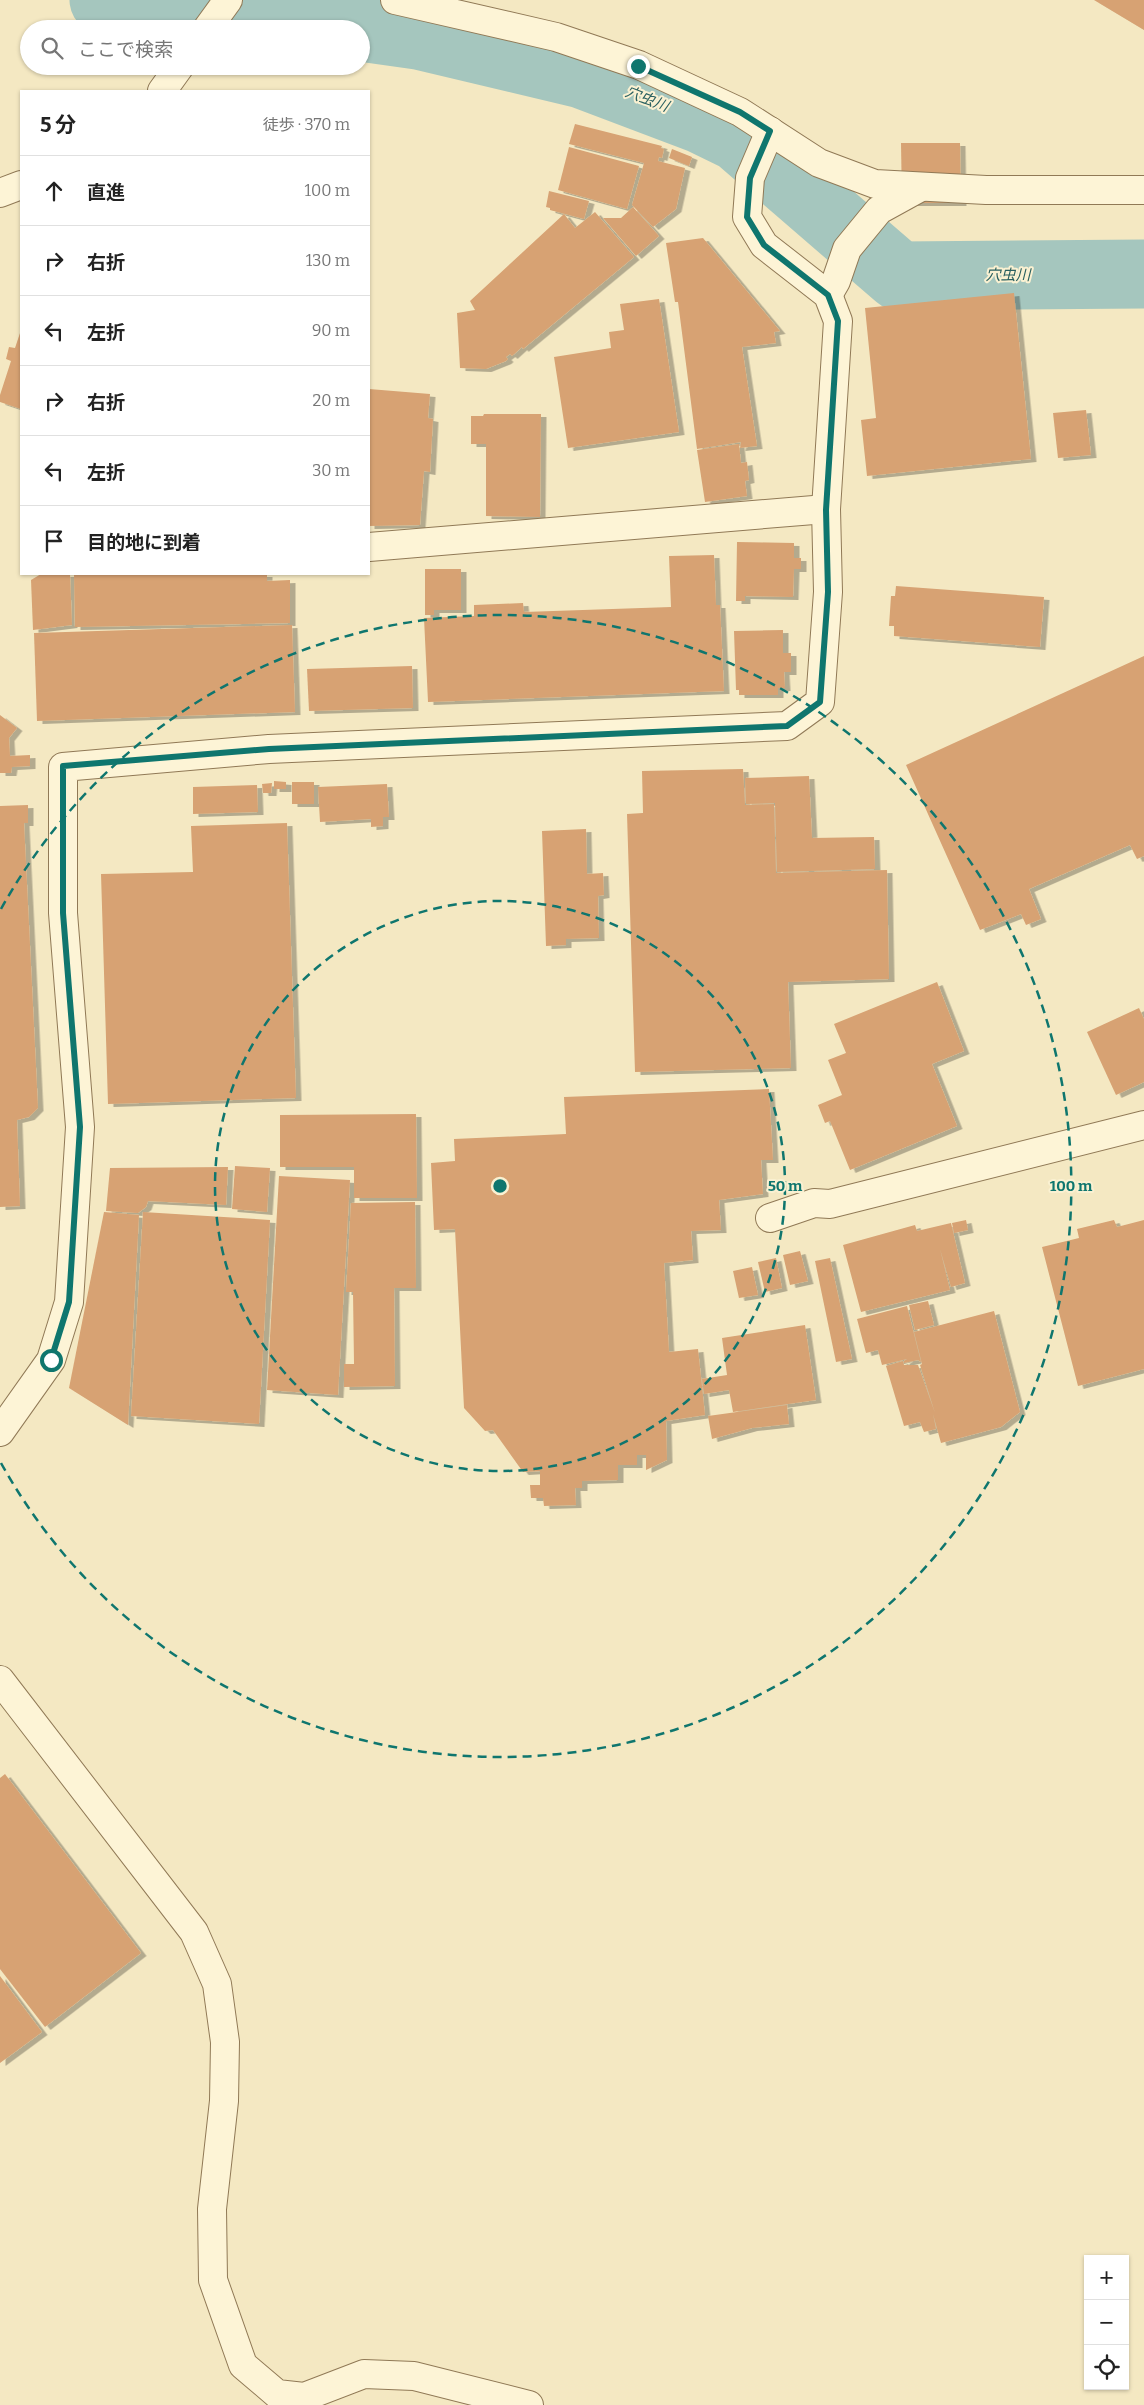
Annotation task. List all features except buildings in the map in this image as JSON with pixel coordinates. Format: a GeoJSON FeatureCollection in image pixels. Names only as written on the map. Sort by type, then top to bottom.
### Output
{"type":"FeatureCollection","features":[{"type":"Feature","properties":{"kind":"street"},"geometry":{"type":"LineString","coordinates":[[214,20],[228,0]]}},
{"type":"Feature","properties":{"kind":"street"},"geometry":{"type":"LineString","coordinates":[[395,0],[556,37],[638,66],[740,112],[819,162],[875,184],[919,188],[1144,190]]}},
{"type":"Feature","properties":{"kind":"street"},"geometry":{"type":"LineString","coordinates":[[163,90],[174,75]]}},
{"type":"Feature","properties":{"kind":"street"},"geometry":{"type":"LineString","coordinates":[[0,1432],[51,1360],[69,1302],[80,1127],[63,913],[63,766],[269,749],[787,726],[820,702],[828,592],[826,510],[838,321],[828,295],[764,245],[747,217],[750,178],[770,131]]}},
{"type":"Feature","properties":{"kind":"street"},"geometry":{"type":"LineString","coordinates":[[0,193],[20,185]]}},
{"type":"Feature","properties":{"kind":"street"},"geometry":{"type":"LineString","coordinates":[[828,295],[836,282],[847,249],[879,210],[919,188]]}},
{"type":"Feature","properties":{"kind":"street"},"geometry":{"type":"LineString","coordinates":[[370,547],[826,510]]}},
{"type":"Feature","properties":{"kind":"street"},"geometry":{"type":"LineString","coordinates":[[770,1218],[814,1203],[830,1204],[1144,1125]]}},
{"type":"Feature","properties":{"kind":"street"},"geometry":{"type":"LineString","coordinates":[[0,1680],[194,1932],[216,1984],[225,2042],[224,2101],[212,2209],[213,2280],[243,2365],[277,2394],[304,2397],[364,2374],[414,2376],[529,2405]]}},
{"type":"Feature","properties":{"kind":"waterway","name":"穴虫川"},"geometry":{"type":"LineString","coordinates":[[104,0],[179,20]]}},
{"type":"Feature","properties":{"kind":"waterway","name":"穴虫川"},"geometry":{"type":"LineString","coordinates":[[370,28],[418,35],[582,74],[701,119],[738,137],[899,276],[1144,274]]}},
{"type":"Feature","properties":{"kind":"route"},"geometry":{"type":"LineString","coordinates":[[51,1360],[69,1302],[80,1127],[63,913],[63,766],[269,749],[787,726],[820,702],[828,592],[826,510],[838,321],[828,295],[764,245],[747,217],[750,178],[770,131],[740,112],[638,66]]}}]}
